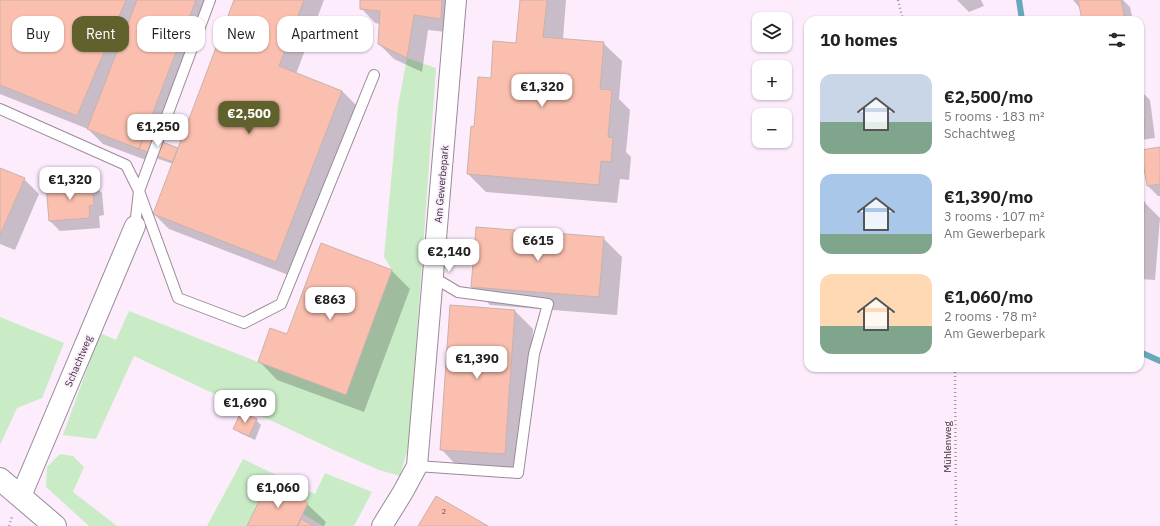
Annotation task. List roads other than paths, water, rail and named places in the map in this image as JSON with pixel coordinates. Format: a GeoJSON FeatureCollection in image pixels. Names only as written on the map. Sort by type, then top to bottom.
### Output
{"type":"FeatureCollection","features":[{"type":"Feature","properties":{"kind":"main road"},"geometry":{"type":"LineString","coordinates":[[0,479],[56,526]]}},
{"type":"Feature","properties":{"kind":"street","name":"Am Gewerbepark"},"geometry":{"type":"LineString","coordinates":[[382,526],[417,466],[456,0]]}},
{"type":"Feature","properties":{"kind":"street","name":"Schachtweg"},"geometry":{"type":"LineString","coordinates":[[21,496],[135,226]]}},
{"type":"Feature","properties":{"kind":"lane"},"geometry":{"type":"LineString","coordinates":[[135,226],[138,192],[210,0]]}},
{"type":"Feature","properties":{"kind":"lane"},"geometry":{"type":"LineString","coordinates":[[0,109],[126,165],[138,192],[178,298],[244,323],[282,304],[374,75]]}},
{"type":"Feature","properties":{"kind":"lane"},"geometry":{"type":"LineString","coordinates":[[417,466],[518,473],[534,354],[548,304],[458,292],[433,277]]}},
{"type":"Feature","properties":{"kind":"waterway"},"geometry":{"type":"LineString","coordinates":[[1019,0],[1021,16]]}},
{"type":"Feature","properties":{"kind":"waterway"},"geometry":{"type":"LineString","coordinates":[[1144,354],[1160,361]]}}]}
